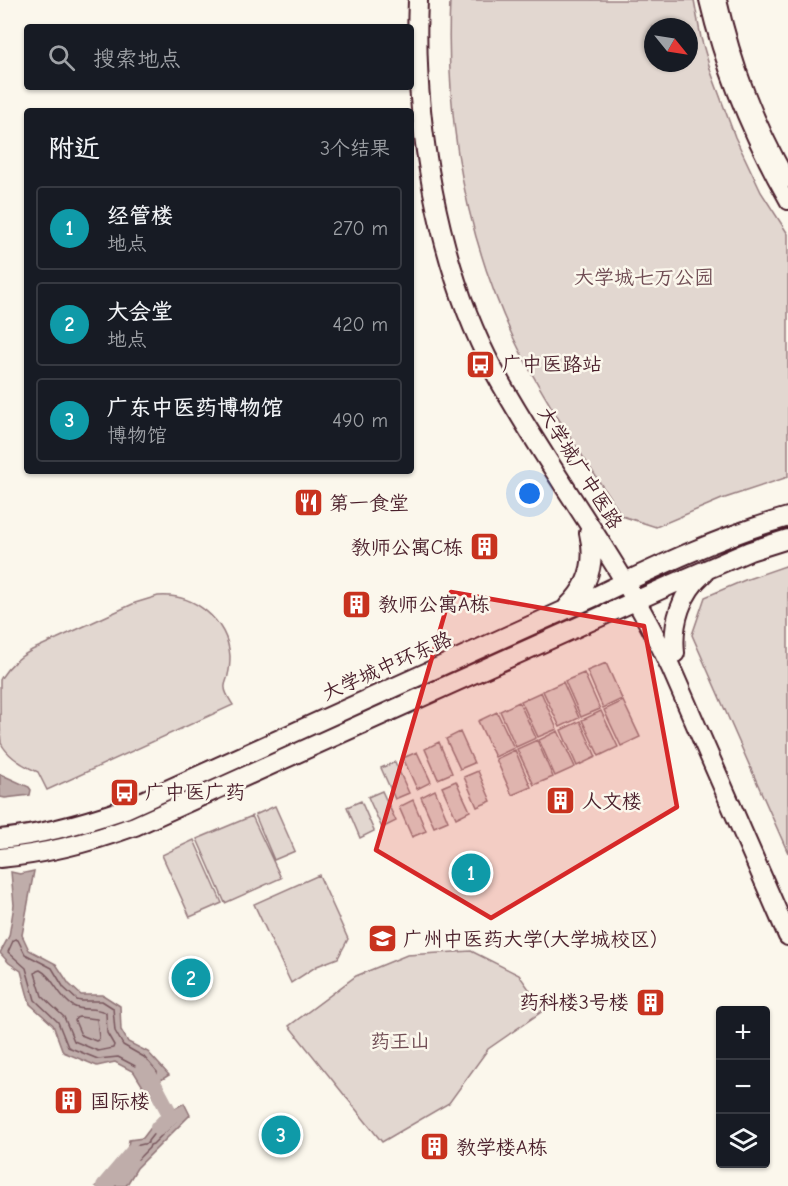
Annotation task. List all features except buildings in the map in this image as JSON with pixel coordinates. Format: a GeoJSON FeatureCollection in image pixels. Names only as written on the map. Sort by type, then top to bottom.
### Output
{"type":"FeatureCollection","features":[{"type":"Feature","properties":{"kind":"main road","name":"大学城广中医路"},"geometry":{"type":"LineString","coordinates":[[418,0],[418,60],[423,130],[434,195],[453,271],[471,321],[494,372],[534,439],[586,522],[629,580]]}},
{"type":"Feature","properties":{"kind":"main road","name":"大学城广中医路"},"geometry":{"type":"LineString","coordinates":[[427,0],[427,60],[436,154],[443,192],[469,289],[494,351],[640,599],[788,936]]}},
{"type":"Feature","properties":{"kind":"main road","name":"大学城中环东路"},"geometry":{"type":"LineString","coordinates":[[0,838],[60,829],[125,809],[664,563],[726,537],[788,517]]}},
{"type":"Feature","properties":{"kind":"main road"},"geometry":{"type":"LineString","coordinates":[[561,611],[578,595],[590,573],[592,547],[586,522]]}},
{"type":"Feature","properties":{"kind":"main road"},"geometry":{"type":"LineString","coordinates":[[0,858],[64,848],[135,826],[708,569],[788,539]]}},
{"type":"Feature","properties":{"kind":"main road"},"geometry":{"type":"LineString","coordinates":[[675,652],[675,626],[679,609],[688,591],[708,569]]}},
{"type":"Feature","properties":{"kind":"main road","name":"大学城广中医路"},"geometry":{"type":"LineString","coordinates":[[640,599],[663,628],[675,652],[788,911]]}},
{"type":"Feature","properties":{"kind":"street"},"geometry":{"type":"LineString","coordinates":[[707,0],[718,43],[739,105],[766,164],[788,202]]}},
{"type":"Feature","properties":{"kind":"street"},"geometry":{"type":"LineString","coordinates":[[719,0],[741,79],[762,130],[788,180]]}},
{"type":"Feature","properties":{"kind":"highlighted area"},"geometry":{"type":"Polygon","coordinates":[[[451,592],[644,626],[677,807],[491,918],[376,850],[451,592]]]}},
{"type":"Feature","properties":{"kind":"green space","name":"大学城七万公园"},"geometry":{"type":"Polygon","coordinates":[[[450,0],[694,0],[697,18],[644,18],[644,72],[698,72],[698,22],[711,72],[735,137],[761,192],[788,234],[788,477],[722,499],[656,527],[622,516],[537,383],[513,337],[496,297],[470,214],[461,172],[451,87],[450,0]]]}},
{"type":"Feature","properties":{"kind":"green space"},"geometry":{"type":"Polygon","coordinates":[[[788,565],[788,853],[692,635],[705,597],[788,565]]]}},
{"type":"Feature","properties":{"kind":"green space"},"geometry":{"type":"Polygon","coordinates":[[[158,596],[171,596],[196,604],[215,620],[223,631],[230,656],[225,690],[233,705],[47,790],[38,772],[8,753],[1,743],[1,678],[7,669],[32,650],[135,603],[158,596]]]}},
{"type":"Feature","properties":{"kind":"green space"},"geometry":{"type":"Polygon","coordinates":[[[606,663],[622,699],[603,708],[587,671],[606,663]]]}},
{"type":"Feature","properties":{"kind":"green space"},"geometry":{"type":"Polygon","coordinates":[[[584,673],[600,709],[581,717],[565,681],[584,673]]]}},
{"type":"Feature","properties":{"kind":"green space"},"geometry":{"type":"Polygon","coordinates":[[[563,682],[579,718],[560,727],[543,691],[563,682]]]}},
{"type":"Feature","properties":{"kind":"green space"},"geometry":{"type":"Polygon","coordinates":[[[541,692],[557,729],[538,737],[521,701],[541,692]]]}},
{"type":"Feature","properties":{"kind":"green space"},"geometry":{"type":"Polygon","coordinates":[[[623,701],[640,737],[621,746],[604,710],[623,701]]]}},
{"type":"Feature","properties":{"kind":"green space"},"geometry":{"type":"Polygon","coordinates":[[[519,702],[536,738],[516,747],[500,711],[519,702]]]}},
{"type":"Feature","properties":{"kind":"green space"},"geometry":{"type":"Polygon","coordinates":[[[601,711],[618,747],[599,756],[582,720],[601,711]]]}},
{"type":"Feature","properties":{"kind":"green space"},"geometry":{"type":"Polygon","coordinates":[[[497,712],[514,748],[495,757],[478,721],[497,712]]]}},
{"type":"Feature","properties":{"kind":"green space"},"geometry":{"type":"Polygon","coordinates":[[[580,721],[596,757],[577,766],[561,730],[580,721]]]}},
{"type":"Feature","properties":{"kind":"green space"},"geometry":{"type":"Polygon","coordinates":[[[558,731],[575,767],[555,776],[539,740],[558,731]]]}},
{"type":"Feature","properties":{"kind":"green space"},"geometry":{"type":"Polygon","coordinates":[[[460,732],[474,763],[460,769],[446,739],[460,732]]]}},
{"type":"Feature","properties":{"kind":"green space"},"geometry":{"type":"Polygon","coordinates":[[[537,740],[553,777],[534,785],[517,749],[537,740]]]}},
{"type":"Feature","properties":{"kind":"green space"},"geometry":{"type":"Polygon","coordinates":[[[439,742],[452,773],[438,779],[425,749],[439,742]]]}},
{"type":"Feature","properties":{"kind":"green space"},"geometry":{"type":"Polygon","coordinates":[[[515,750],[531,787],[512,795],[496,759],[515,750]]]}},
{"type":"Feature","properties":{"kind":"green space"},"geometry":{"type":"Polygon","coordinates":[[[417,752],[431,782],[417,789],[403,758],[417,752]]]}},
{"type":"Feature","properties":{"kind":"green space"},"geometry":{"type":"Polygon","coordinates":[[[395,762],[409,793],[395,799],[381,768],[395,762]]]}},
{"type":"Feature","properties":{"kind":"green space"},"geometry":{"type":"Polygon","coordinates":[[[478,771],[491,801],[477,807],[464,777],[478,771]]]}},
{"type":"Feature","properties":{"kind":"green space"},"geometry":{"type":"Polygon","coordinates":[[[456,781],[470,811],[456,818],[442,787],[456,781]]]}},
{"type":"Feature","properties":{"kind":"green space"},"geometry":{"type":"Polygon","coordinates":[[[435,790],[448,821],[434,827],[421,797],[435,790]]]}},
{"type":"Feature","properties":{"kind":"green space"},"geometry":{"type":"Polygon","coordinates":[[[382,791],[396,821],[382,828],[368,797],[382,791]]]}},
{"type":"Feature","properties":{"kind":"green space"},"geometry":{"type":"Polygon","coordinates":[[[413,800],[426,831],[412,837],[399,807],[413,800]]]}},
{"type":"Feature","properties":{"kind":"green space"},"geometry":{"type":"Polygon","coordinates":[[[361,801],[374,831],[360,838],[347,807],[361,801]]]}},
{"type":"Feature","properties":{"kind":"green space"},"geometry":{"type":"Polygon","coordinates":[[[275,806],[295,851],[274,860],[255,815],[275,806]]]}},
{"type":"Feature","properties":{"kind":"green space"},"geometry":{"type":"Polygon","coordinates":[[[252,816],[281,878],[225,903],[197,839],[252,816]]]}},
{"type":"Feature","properties":{"kind":"green space"},"geometry":{"type":"Polygon","coordinates":[[[194,840],[222,903],[190,917],[162,855],[194,840]]]}},
{"type":"Feature","properties":{"kind":"green space"},"geometry":{"type":"Polygon","coordinates":[[[319,875],[348,939],[338,958],[317,966],[291,983],[254,904],[319,875]]]}},
{"type":"Feature","properties":{"kind":"green space","name":"药王山"},"geometry":{"type":"Polygon","coordinates":[[[471,951],[519,975],[544,1010],[488,1049],[449,1103],[382,1142],[289,1026],[356,976],[407,955],[471,951]]]}},
{"type":"Feature","properties":{"kind":"water"},"geometry":{"type":"Polygon","coordinates":[[[0,774],[29,787],[30,795],[0,797],[0,774]]]}},
{"type":"Feature","properties":{"kind":"water"},"geometry":{"type":"Polygon","coordinates":[[[34,871],[22,935],[29,950],[56,964],[69,984],[81,995],[103,995],[120,1006],[121,1030],[128,1042],[148,1052],[169,1075],[145,1090],[134,1072],[115,1062],[97,1066],[63,1052],[53,1025],[30,1004],[21,971],[0,953],[9,936],[14,905],[11,872],[20,874],[34,871]]]}},
{"type":"Feature","properties":{"kind":"water"},"geometry":{"type":"Polygon","coordinates":[[[184,1103],[190,1115],[137,1168],[126,1186],[96,1186],[120,1168],[129,1140],[143,1138],[159,1117],[184,1103]]]}},
{"type":"Feature","properties":{"kind":"waterway"},"geometry":{"type":"LineString","coordinates":[[143,1068],[171,1116],[158,1128]]}},
{"type":"Feature","properties":{"kind":"waterway"},"geometry":{"type":"LineString","coordinates":[[104,1186],[133,1152]]}},
{"type":"Feature","properties":{"kind":"place","name":"广中医路站"},"geometry":{"type":"Point","coordinates":[481,364]}},
{"type":"Feature","properties":{"kind":"place","name":"第一食堂"},"geometry":{"type":"Point","coordinates":[308,503]}},
{"type":"Feature","properties":{"kind":"place","name":"教师公寓C栋"},"geometry":{"type":"Point","coordinates":[484,547]}},
{"type":"Feature","properties":{"kind":"place","name":"教师公寓A栋"},"geometry":{"type":"Point","coordinates":[357,604]}},
{"type":"Feature","properties":{"kind":"place","name":"广中医广药"},"geometry":{"type":"Point","coordinates":[124,792]}},
{"type":"Feature","properties":{"kind":"place","name":"人文楼"},"geometry":{"type":"Point","coordinates":[561,801]}},
{"type":"Feature","properties":{"kind":"place","name":"经管楼"},"geometry":{"type":"Point","coordinates":[471,873]}},
{"type":"Feature","properties":{"kind":"place","name":"广州中医药大学(大学城校区)"},"geometry":{"type":"Point","coordinates":[382,939]}},
{"type":"Feature","properties":{"kind":"place","name":"大会堂"},"geometry":{"type":"Point","coordinates":[191,978]}},
{"type":"Feature","properties":{"kind":"place","name":"药科楼3号楼"},"geometry":{"type":"Point","coordinates":[650,1002]}},
{"type":"Feature","properties":{"kind":"place","name":"国际楼"},"geometry":{"type":"Point","coordinates":[69,1101]}},
{"type":"Feature","properties":{"kind":"place","name":"广东中医药博物馆"},"geometry":{"type":"Point","coordinates":[281,1135]}},
{"type":"Feature","properties":{"kind":"place","name":"教学楼A栋"},"geometry":{"type":"Point","coordinates":[435,1147]}}]}
